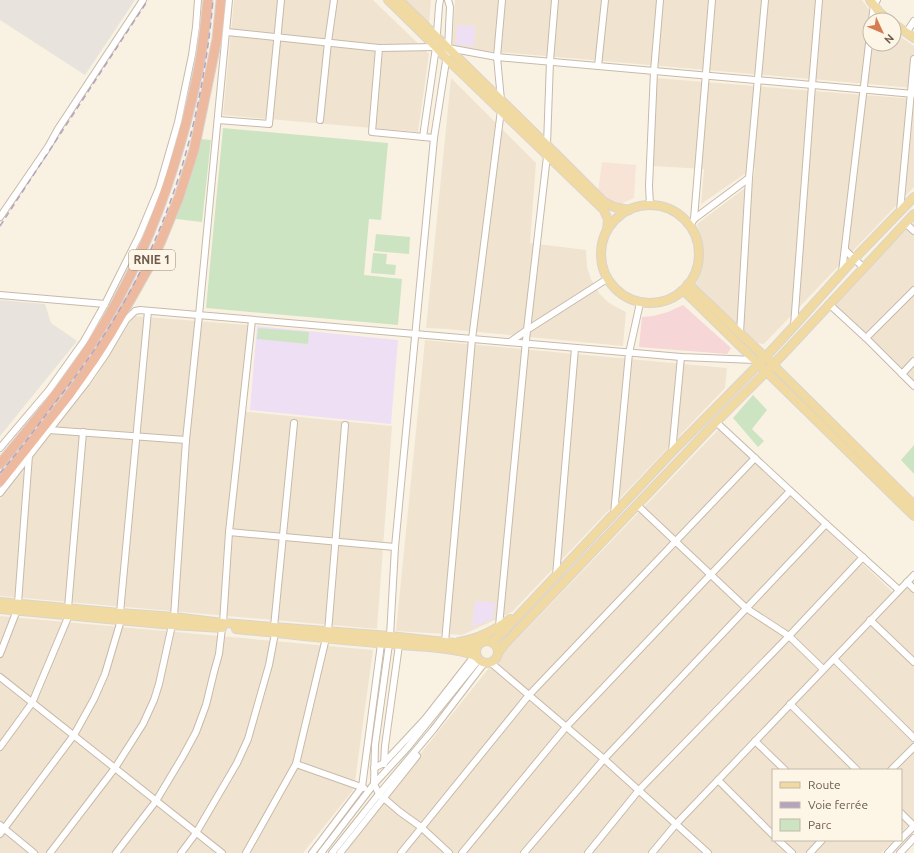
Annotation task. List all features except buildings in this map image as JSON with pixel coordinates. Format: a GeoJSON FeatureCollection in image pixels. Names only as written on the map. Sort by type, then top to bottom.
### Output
{"type":"FeatureCollection","features":[{"type":"Feature","properties":{"kind":"highway","name":"RNIE 1"},"geometry":{"type":"LineString","coordinates":[[0,464],[66,380],[92,343],[114,307],[146,242],[163,200],[185,126],[198,72],[208,0]]}},
{"type":"Feature","properties":{"kind":"highway","name":"RNIE 1"},"geometry":{"type":"LineString","coordinates":[[0,482],[69,395],[93,361],[133,295],[162,241],[179,197],[194,150],[217,39],[221,0]]}},
{"type":"Feature","properties":{"kind":"main road"},"geometry":{"type":"LineString","coordinates":[[388,0],[604,210],[608,220],[607,230]]}},
{"type":"Feature","properties":{"kind":"main road"},"geometry":{"type":"LineString","coordinates":[[399,0],[604,202],[614,207],[629,210]]}},
{"type":"Feature","properties":{"kind":"main road"},"geometry":{"type":"LineString","coordinates":[[874,2],[882,12]]}},
{"type":"Feature","properties":{"kind":"main road"},"geometry":{"type":"LineString","coordinates":[[902,29],[914,38]]}},
{"type":"Feature","properties":{"kind":"main road"},"geometry":{"type":"LineString","coordinates":[[492,642],[757,362],[765,357],[854,259],[914,197]]}},
{"type":"Feature","properties":{"kind":"main road"},"geometry":{"type":"LineString","coordinates":[[650,205],[662,206],[692,223],[697,240],[699,255],[696,270],[686,287],[676,296],[663,302],[649,304],[627,298],[611,285],[602,266],[600,256],[602,241],[607,230],[617,217],[638,206],[650,205]]}},
{"type":"Feature","properties":{"kind":"main road"},"geometry":{"type":"LineString","coordinates":[[327,635],[387,641],[399,645],[447,649],[483,660],[495,659],[504,645],[716,422],[770,368],[914,214]]}},
{"type":"Feature","properties":{"kind":"main road"},"geometry":{"type":"LineString","coordinates":[[686,287],[740,333],[765,357],[770,368],[914,516]]}},
{"type":"Feature","properties":{"kind":"main road"},"geometry":{"type":"LineString","coordinates":[[686,287],[757,362],[770,368],[914,504]]}},
{"type":"Feature","properties":{"kind":"main road"},"geometry":{"type":"LineString","coordinates":[[0,602],[18,607]]}},
{"type":"Feature","properties":{"kind":"main road"},"geometry":{"type":"LineString","coordinates":[[0,609],[18,607],[68,611],[387,641],[454,642],[479,637],[517,615],[527,606]]}},
{"type":"Feature","properties":{"kind":"main road"},"geometry":{"type":"LineString","coordinates":[[454,642],[472,646],[478,645],[485,641],[492,642],[497,647],[498,653]]}},
{"type":"Feature","properties":{"kind":"main road"},"geometry":{"type":"LineString","coordinates":[[479,644],[476,651],[483,660]]}},
{"type":"Feature","properties":{"kind":"street"},"geometry":{"type":"LineString","coordinates":[[0,217],[48,147],[58,129],[143,0]]}},
{"type":"Feature","properties":{"kind":"street"},"geometry":{"type":"LineString","coordinates":[[0,448],[54,383],[84,341],[105,304],[139,236],[159,188],[178,122],[192,55],[198,0]]}},
{"type":"Feature","properties":{"kind":"street"},"geometry":{"type":"LineString","coordinates":[[50,853],[115,768],[144,724],[159,684],[173,621],[186,440],[229,0]]}},
{"type":"Feature","properties":{"kind":"street"},"geometry":{"type":"LineString","coordinates":[[218,120],[269,124],[281,0]]}},
{"type":"Feature","properties":{"kind":"street"},"geometry":{"type":"LineString","coordinates":[[320,120],[334,0]]}},
{"type":"Feature","properties":{"kind":"street"},"geometry":{"type":"LineString","coordinates":[[424,137],[436,47],[440,0]]}},
{"type":"Feature","properties":{"kind":"street"},"geometry":{"type":"LineString","coordinates":[[448,0],[450,7],[447,59],[434,138],[387,641],[375,745],[374,784],[381,796],[421,827],[449,853]]}},
{"type":"Feature","properties":{"kind":"street"},"geometry":{"type":"LineString","coordinates":[[501,100],[497,57],[502,0]]}},
{"type":"Feature","properties":{"kind":"street"},"geometry":{"type":"LineString","coordinates":[[547,145],[550,61],[555,0]]}},
{"type":"Feature","properties":{"kind":"street"},"geometry":{"type":"LineString","coordinates":[[598,66],[604,0]]}},
{"type":"Feature","properties":{"kind":"street"},"geometry":{"type":"LineString","coordinates":[[650,205],[649,186],[654,71],[660,0]]}},
{"type":"Feature","properties":{"kind":"street"},"geometry":{"type":"LineString","coordinates":[[692,223],[712,0]]}},
{"type":"Feature","properties":{"kind":"street"},"geometry":{"type":"LineString","coordinates":[[740,333],[748,178],[765,0]]}},
{"type":"Feature","properties":{"kind":"street"},"geometry":{"type":"LineString","coordinates":[[794,326],[819,0]]}},
{"type":"Feature","properties":{"kind":"street"},"geometry":{"type":"LineString","coordinates":[[873,12],[874,2]]}},
{"type":"Feature","properties":{"kind":"street"},"geometry":{"type":"LineString","coordinates":[[906,32],[914,21]]}},
{"type":"Feature","properties":{"kind":"street"},"geometry":{"type":"LineString","coordinates":[[227,32],[379,48],[436,47]]}},
{"type":"Feature","properties":{"kind":"street"},"geometry":{"type":"LineString","coordinates":[[379,48],[372,132],[434,138]]}},
{"type":"Feature","properties":{"kind":"street"},"geometry":{"type":"LineString","coordinates":[[448,48],[497,57],[912,94]]}},
{"type":"Feature","properties":{"kind":"street"},"geometry":{"type":"LineString","coordinates":[[842,272],[868,52]]}},
{"type":"Feature","properties":{"kind":"street"},"geometry":{"type":"LineString","coordinates":[[900,211],[912,94],[914,59]]}},
{"type":"Feature","properties":{"kind":"street"},"geometry":{"type":"LineString","coordinates":[[445,642],[472,339],[501,110]]}},
{"type":"Feature","properties":{"kind":"street"},"geometry":{"type":"LineString","coordinates":[[499,626],[527,330],[547,156]]}},
{"type":"Feature","properties":{"kind":"street"},"geometry":{"type":"LineString","coordinates":[[692,223],[748,178]]}},
{"type":"Feature","properties":{"kind":"street"},"geometry":{"type":"LineString","coordinates":[[905,223],[914,231]]}},
{"type":"Feature","properties":{"kind":"street"},"geometry":{"type":"LineString","coordinates":[[845,250],[864,268]]}},
{"type":"Feature","properties":{"kind":"street"},"geometry":{"type":"LineString","coordinates":[[510,342],[607,279]]}},
{"type":"Feature","properties":{"kind":"street"},"geometry":{"type":"LineString","coordinates":[[866,338],[914,290]]}},
{"type":"Feature","properties":{"kind":"street"},"geometry":{"type":"LineString","coordinates":[[0,295],[105,304]]}},
{"type":"Feature","properties":{"kind":"street"},"geometry":{"type":"LineString","coordinates":[[614,514],[629,353],[640,302]]}},
{"type":"Feature","properties":{"kind":"street"},"geometry":{"type":"LineString","coordinates":[[829,304],[866,338],[914,386]]}},
{"type":"Feature","properties":{"kind":"street"},"geometry":{"type":"LineString","coordinates":[[0,493],[106,354],[126,320],[135,311],[140,310],[629,353],[757,362]]}},
{"type":"Feature","properties":{"kind":"street"},"geometry":{"type":"LineString","coordinates":[[34,853],[1,829],[74,735],[100,686],[120,616],[148,311]]}},
{"type":"Feature","properties":{"kind":"street"},"geometry":{"type":"LineString","coordinates":[[116,853],[156,801],[183,756],[199,725],[206,705],[217,660],[222,626],[230,532],[252,320]]}},
{"type":"Feature","properties":{"kind":"street"},"geometry":{"type":"LineString","coordinates":[[556,576],[575,348]]}},
{"type":"Feature","properties":{"kind":"street"},"geometry":{"type":"LineString","coordinates":[[672,452],[681,357]]}},
{"type":"Feature","properties":{"kind":"street"},"geometry":{"type":"LineString","coordinates":[[902,374],[914,361]]}},
{"type":"Feature","properties":{"kind":"street"},"geometry":{"type":"LineString","coordinates":[[716,422],[899,590]]}},
{"type":"Feature","properties":{"kind":"street"},"geometry":{"type":"LineString","coordinates":[[181,853],[196,833],[237,763],[248,739],[269,664],[274,630],[294,423]]}},
{"type":"Feature","properties":{"kind":"street"},"geometry":{"type":"LineString","coordinates":[[246,853],[296,764],[327,635],[346,425]]}},
{"type":"Feature","properties":{"kind":"street"},"geometry":{"type":"LineString","coordinates":[[49,430],[186,440]]}},
{"type":"Feature","properties":{"kind":"street"},"geometry":{"type":"LineString","coordinates":[[0,747],[32,703],[68,611],[83,432]]}},
{"type":"Feature","properties":{"kind":"street"},"geometry":{"type":"LineString","coordinates":[[6,441],[14,447]]}},
{"type":"Feature","properties":{"kind":"street"},"geometry":{"type":"LineString","coordinates":[[0,654],[18,607],[29,455]]}},
{"type":"Feature","properties":{"kind":"street"},"geometry":{"type":"LineString","coordinates":[[401,853],[529,696],[755,458]]}},
{"type":"Feature","properties":{"kind":"street"},"geometry":{"type":"LineString","coordinates":[[462,853],[566,727],[790,490]]}},
{"type":"Feature","properties":{"kind":"street"},"geometry":{"type":"LineString","coordinates":[[637,505],[746,608],[789,636],[823,670]]}},
{"type":"Feature","properties":{"kind":"street"},"geometry":{"type":"LineString","coordinates":[[524,853],[604,759],[826,524]]}},
{"type":"Feature","properties":{"kind":"street"},"geometry":{"type":"LineString","coordinates":[[230,532],[395,547]]}},
{"type":"Feature","properties":{"kind":"street"},"geometry":{"type":"LineString","coordinates":[[588,853],[639,790],[789,636],[863,557]]}},
{"type":"Feature","properties":{"kind":"street"},"geometry":{"type":"LineString","coordinates":[[652,853],[676,824],[914,575]]}},
{"type":"Feature","properties":{"kind":"street"},"geometry":{"type":"LineString","coordinates":[[907,582],[914,589]]}},
{"type":"Feature","properties":{"kind":"street"},"geometry":{"type":"LineString","coordinates":[[870,620],[914,662]]}},
{"type":"Feature","properties":{"kind":"street"},"geometry":{"type":"LineString","coordinates":[[312,853],[362,787],[387,641]]}},
{"type":"Feature","properties":{"kind":"street"},"geometry":{"type":"LineString","coordinates":[[386,787],[383,775],[385,746],[399,645]]}},
{"type":"Feature","properties":{"kind":"street"},"geometry":{"type":"LineString","coordinates":[[834,659],[914,738]]}},
{"type":"Feature","properties":{"kind":"street"},"geometry":{"type":"LineString","coordinates":[[483,660],[529,696],[604,759],[708,853]]}},
{"type":"Feature","properties":{"kind":"street"},"geometry":{"type":"LineString","coordinates":[[374,768],[384,763],[483,660]]}},
{"type":"Feature","properties":{"kind":"street"},"geometry":{"type":"LineString","coordinates":[[322,853],[368,791],[483,660]]}},
{"type":"Feature","properties":{"kind":"street"},"geometry":{"type":"LineString","coordinates":[[340,853],[386,787],[433,730],[483,660]]}},
{"type":"Feature","properties":{"kind":"street"},"geometry":{"type":"LineString","coordinates":[[332,853],[475,683],[483,660]]}},
{"type":"Feature","properties":{"kind":"street"},"geometry":{"type":"LineString","coordinates":[[0,677],[222,853]]}},
{"type":"Feature","properties":{"kind":"street"},"geometry":{"type":"LineString","coordinates":[[790,704],[856,769]]}},
{"type":"Feature","properties":{"kind":"street"},"geometry":{"type":"LineString","coordinates":[[755,741],[784,769]]}},
{"type":"Feature","properties":{"kind":"street"},"geometry":{"type":"LineString","coordinates":[[892,769],[914,746]]}},
{"type":"Feature","properties":{"kind":"street"},"geometry":{"type":"LineString","coordinates":[[296,764],[362,787],[368,791]]}},
{"type":"Feature","properties":{"kind":"street"},"geometry":{"type":"LineString","coordinates":[[718,780],[772,834]]}},
{"type":"Feature","properties":{"kind":"street"},"geometry":{"type":"LineString","coordinates":[[902,814],[914,826],[902,839]]}},
{"type":"Feature","properties":{"kind":"street"},"geometry":{"type":"LineString","coordinates":[[900,853],[914,838]]}},
{"type":"Feature","properties":{"kind":"street"},"geometry":{"type":"LineString","coordinates":[[779,841],[792,853]]}},
{"type":"Feature","properties":{"kind":"street"},"geometry":{"type":"LineString","coordinates":[[810,853],[821,841]]}},
{"type":"Feature","properties":{"kind":"street"},"geometry":{"type":"LineString","coordinates":[[888,853],[900,841]]}},
{"type":"Feature","properties":{"kind":"shaded area"},"geometry":{"type":"Polygon","coordinates":[[[0,0],[135,0],[85,75],[0,20],[0,0]]]}},
{"type":"Feature","properties":{"kind":"shaded area"},"geometry":{"type":"Polygon","coordinates":[[[234,0],[373,0],[429,54],[418,132],[223,115],[234,0]]]}},
{"type":"Feature","properties":{"kind":"shaded area"},"geometry":{"type":"Polygon","coordinates":[[[398,0],[431,0],[429,24],[398,0]]]}},
{"type":"Feature","properties":{"kind":"shaded area"},"geometry":{"type":"Polygon","coordinates":[[[455,0],[862,0],[871,12],[862,12],[862,52],[902,52],[902,38],[914,46],[914,88],[452,48],[455,0]]]}},
{"type":"Feature","properties":{"kind":"shaded area"},"geometry":{"type":"Polygon","coordinates":[[[457,25],[475,26],[474,46],[456,45],[457,25]]]}},
{"type":"Feature","properties":{"kind":"shaded area"},"geometry":{"type":"Polygon","coordinates":[[[451,78],[536,163],[530,243],[586,250],[587,267],[591,279],[599,293],[608,302],[626,312],[623,346],[426,328],[451,78]]]}},
{"type":"Feature","properties":{"kind":"shaded area"},"geometry":{"type":"Polygon","coordinates":[[[656,78],[914,99],[914,187],[764,344],[750,342],[693,290],[699,277],[703,250],[697,224],[753,182],[755,167],[701,204],[704,169],[652,166],[656,78]]]}},
{"type":"Feature","properties":{"kind":"shaded area"},"geometry":{"type":"Polygon","coordinates":[[[602,162],[636,165],[634,198],[620,204],[610,203],[598,192],[602,162]]]}},
{"type":"Feature","properties":{"kind":"shaded area"},"geometry":{"type":"Polygon","coordinates":[[[914,222],[914,381],[833,305],[914,222]]]}},
{"type":"Feature","properties":{"kind":"shaded area"},"geometry":{"type":"Polygon","coordinates":[[[0,300],[45,304],[51,323],[77,341],[0,436],[0,300]]]}},
{"type":"Feature","properties":{"kind":"shaded area"},"geometry":{"type":"Polygon","coordinates":[[[683,305],[731,348],[727,354],[639,347],[642,317],[668,312],[683,305]]]}},
{"type":"Feature","properties":{"kind":"shaded area"},"geometry":{"type":"Polygon","coordinates":[[[134,316],[248,325],[239,411],[392,426],[377,629],[0,596],[0,499],[95,378],[134,316]]]}},
{"type":"Feature","properties":{"kind":"shaded area"},"geometry":{"type":"Polygon","coordinates":[[[257,326],[398,340],[391,424],[250,410],[257,326]]]}},
{"type":"Feature","properties":{"kind":"shaded area"},"geometry":{"type":"Polygon","coordinates":[[[425,340],[727,368],[725,388],[512,612],[462,635],[396,631],[425,340]]]}},
{"type":"Feature","properties":{"kind":"shaded area"},"geometry":{"type":"Polygon","coordinates":[[[719,429],[898,597],[914,581],[914,819],[902,832],[902,769],[772,769],[772,841],[893,841],[881,853],[341,853],[489,668],[719,429]]]}},
{"type":"Feature","properties":{"kind":"shaded area"},"geometry":{"type":"Polygon","coordinates":[[[475,601],[495,602],[493,619],[472,627],[475,601]]]}},
{"type":"Feature","properties":{"kind":"shaded area"},"geometry":{"type":"Polygon","coordinates":[[[0,616],[373,650],[354,789],[303,853],[0,853],[0,616]]]}},
{"type":"Feature","properties":{"kind":"green space"},"geometry":{"type":"Polygon","coordinates":[[[223,128],[388,143],[381,220],[369,219],[364,275],[402,279],[398,325],[206,308],[223,128]]]}},
{"type":"Feature","properties":{"kind":"green space"},"geometry":{"type":"Polygon","coordinates":[[[201,139],[211,140],[202,222],[176,219],[201,139]]]}},
{"type":"Feature","properties":{"kind":"green space"},"geometry":{"type":"Polygon","coordinates":[[[376,234],[410,237],[409,254],[374,251],[376,234]]]}},
{"type":"Feature","properties":{"kind":"green space"},"geometry":{"type":"Polygon","coordinates":[[[373,253],[387,254],[386,264],[396,265],[395,275],[371,273],[373,253]]]}},
{"type":"Feature","properties":{"kind":"green space"},"geometry":{"type":"Polygon","coordinates":[[[258,328],[309,332],[308,344],[257,339],[258,328]]]}},
{"type":"Feature","properties":{"kind":"green space"},"geometry":{"type":"Polygon","coordinates":[[[753,395],[767,410],[752,429],[764,441],[758,447],[733,418],[753,395]]]}},
{"type":"Feature","properties":{"kind":"green space"},"geometry":{"type":"Polygon","coordinates":[[[914,445],[914,474],[901,460],[914,445]]]}},
{"type":"Feature","properties":{"kind":"railway"},"geometry":{"type":"LineString","coordinates":[[0,226],[148,0]]}},
{"type":"Feature","properties":{"kind":"railway"},"geometry":{"type":"LineString","coordinates":[[0,473],[76,376],[113,321],[148,256],[167,211],[177,182],[194,122],[206,61],[213,0]]}}]}
